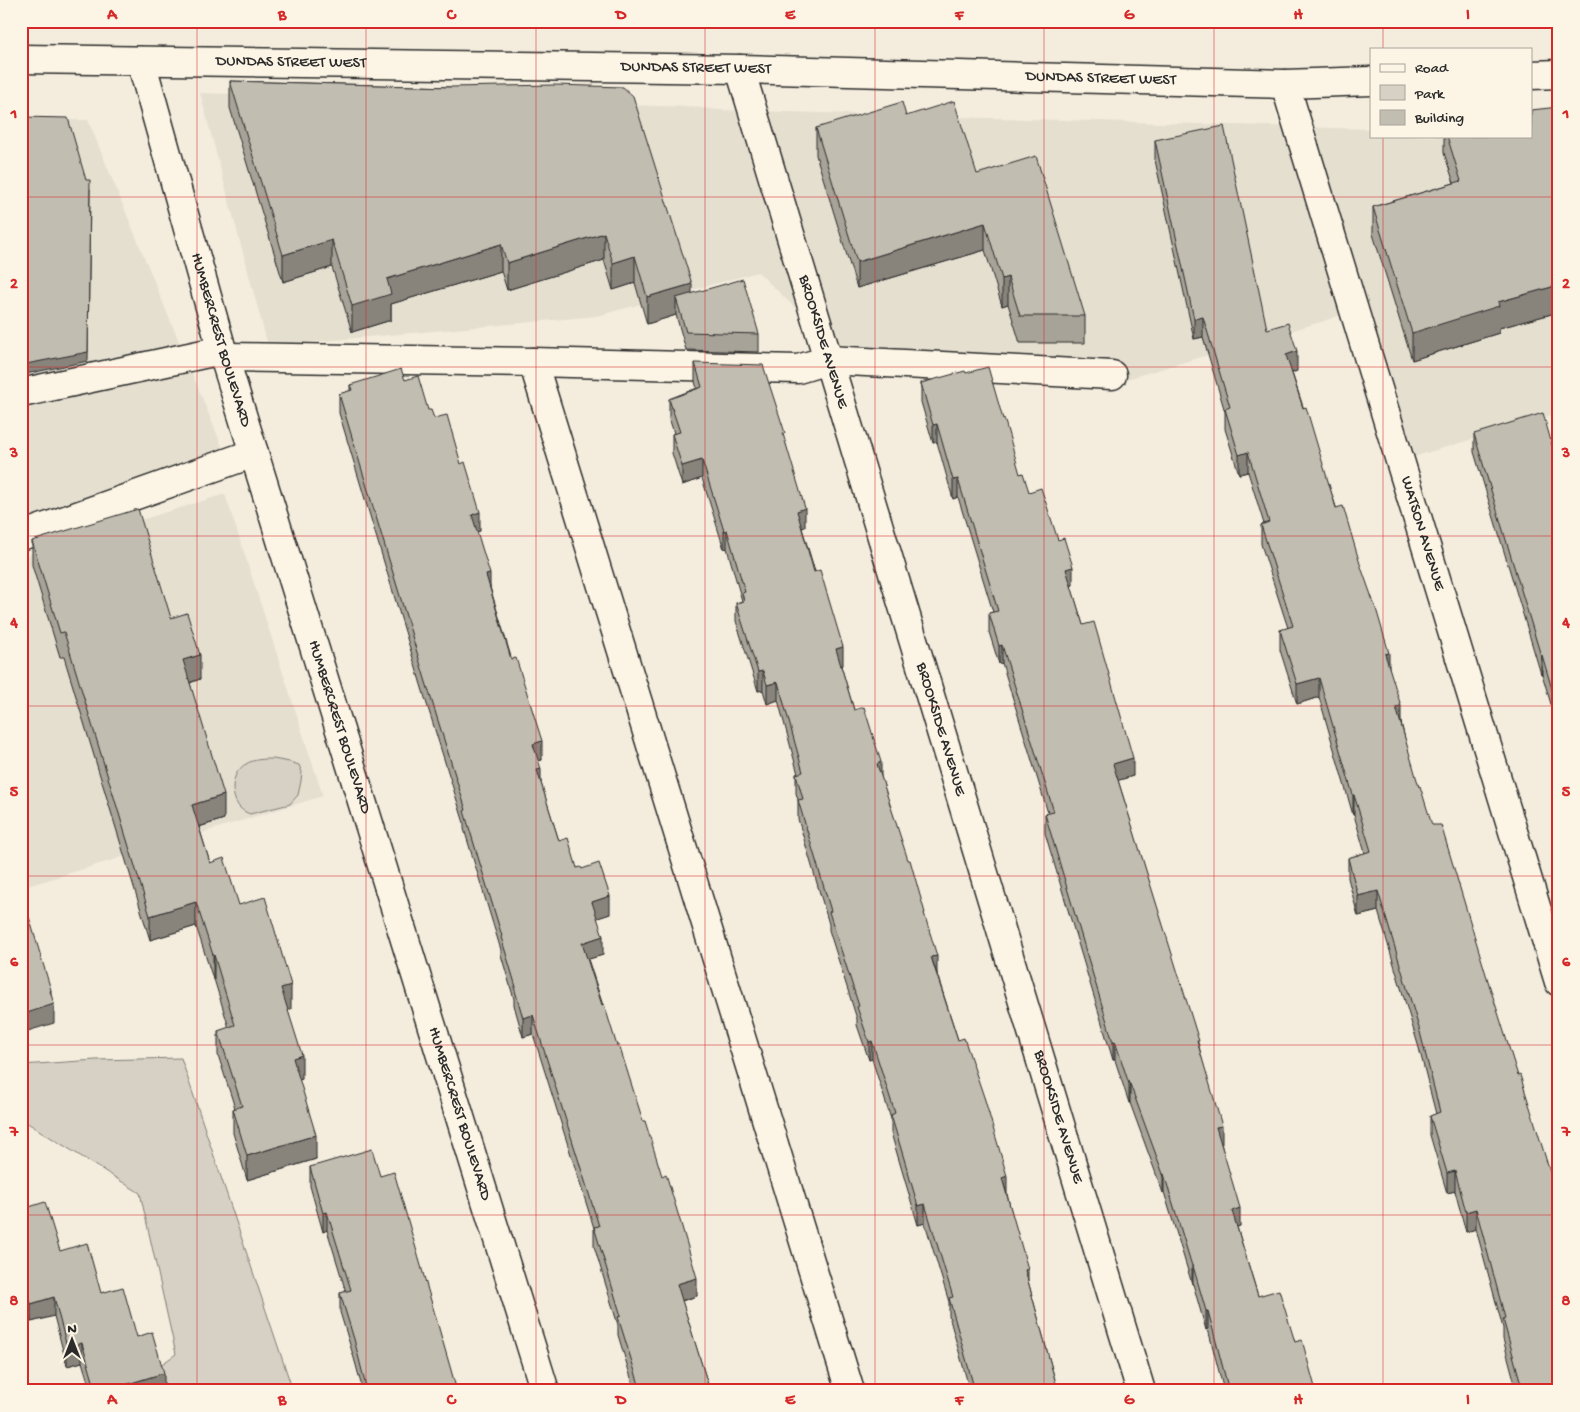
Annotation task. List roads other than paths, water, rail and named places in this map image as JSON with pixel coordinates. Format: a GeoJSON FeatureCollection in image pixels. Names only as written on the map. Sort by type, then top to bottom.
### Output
{"type":"FeatureCollection","features":[{"type":"Feature","properties":{"kind":"street","name":"DUNDAS STREET WEST"},"geometry":{"type":"LineString","coordinates":[[21,59],[740,69],[1284,84],[1370,81]]}},
{"type":"Feature","properties":{"kind":"street","name":"HUMBERCREST BOULEVARD"},"geometry":{"type":"LineString","coordinates":[[141,60],[223,354],[546,1391]]}},
{"type":"Feature","properties":{"kind":"street","name":"BROOKSIDE AVENUE"},"geometry":{"type":"LineString","coordinates":[[740,69],[1141,1391]]}},
{"type":"Feature","properties":{"kind":"street"},"geometry":{"type":"LineString","coordinates":[[1532,75],[1559,74]]}},
{"type":"Feature","properties":{"kind":"street","name":"WATSON AVENUE"},"geometry":{"type":"LineString","coordinates":[[1284,84],[1559,982]]}},
{"type":"Feature","properties":{"kind":"street"},"geometry":{"type":"LineString","coordinates":[[21,393],[223,354],[798,369],[828,360],[1112,375]]}},
{"type":"Feature","properties":{"kind":"street"},"geometry":{"type":"LineString","coordinates":[[533,362],[850,1391]]}},
{"type":"Feature","properties":{"kind":"street"},"geometry":{"type":"LineString","coordinates":[[21,536],[254,453]]}}]}
